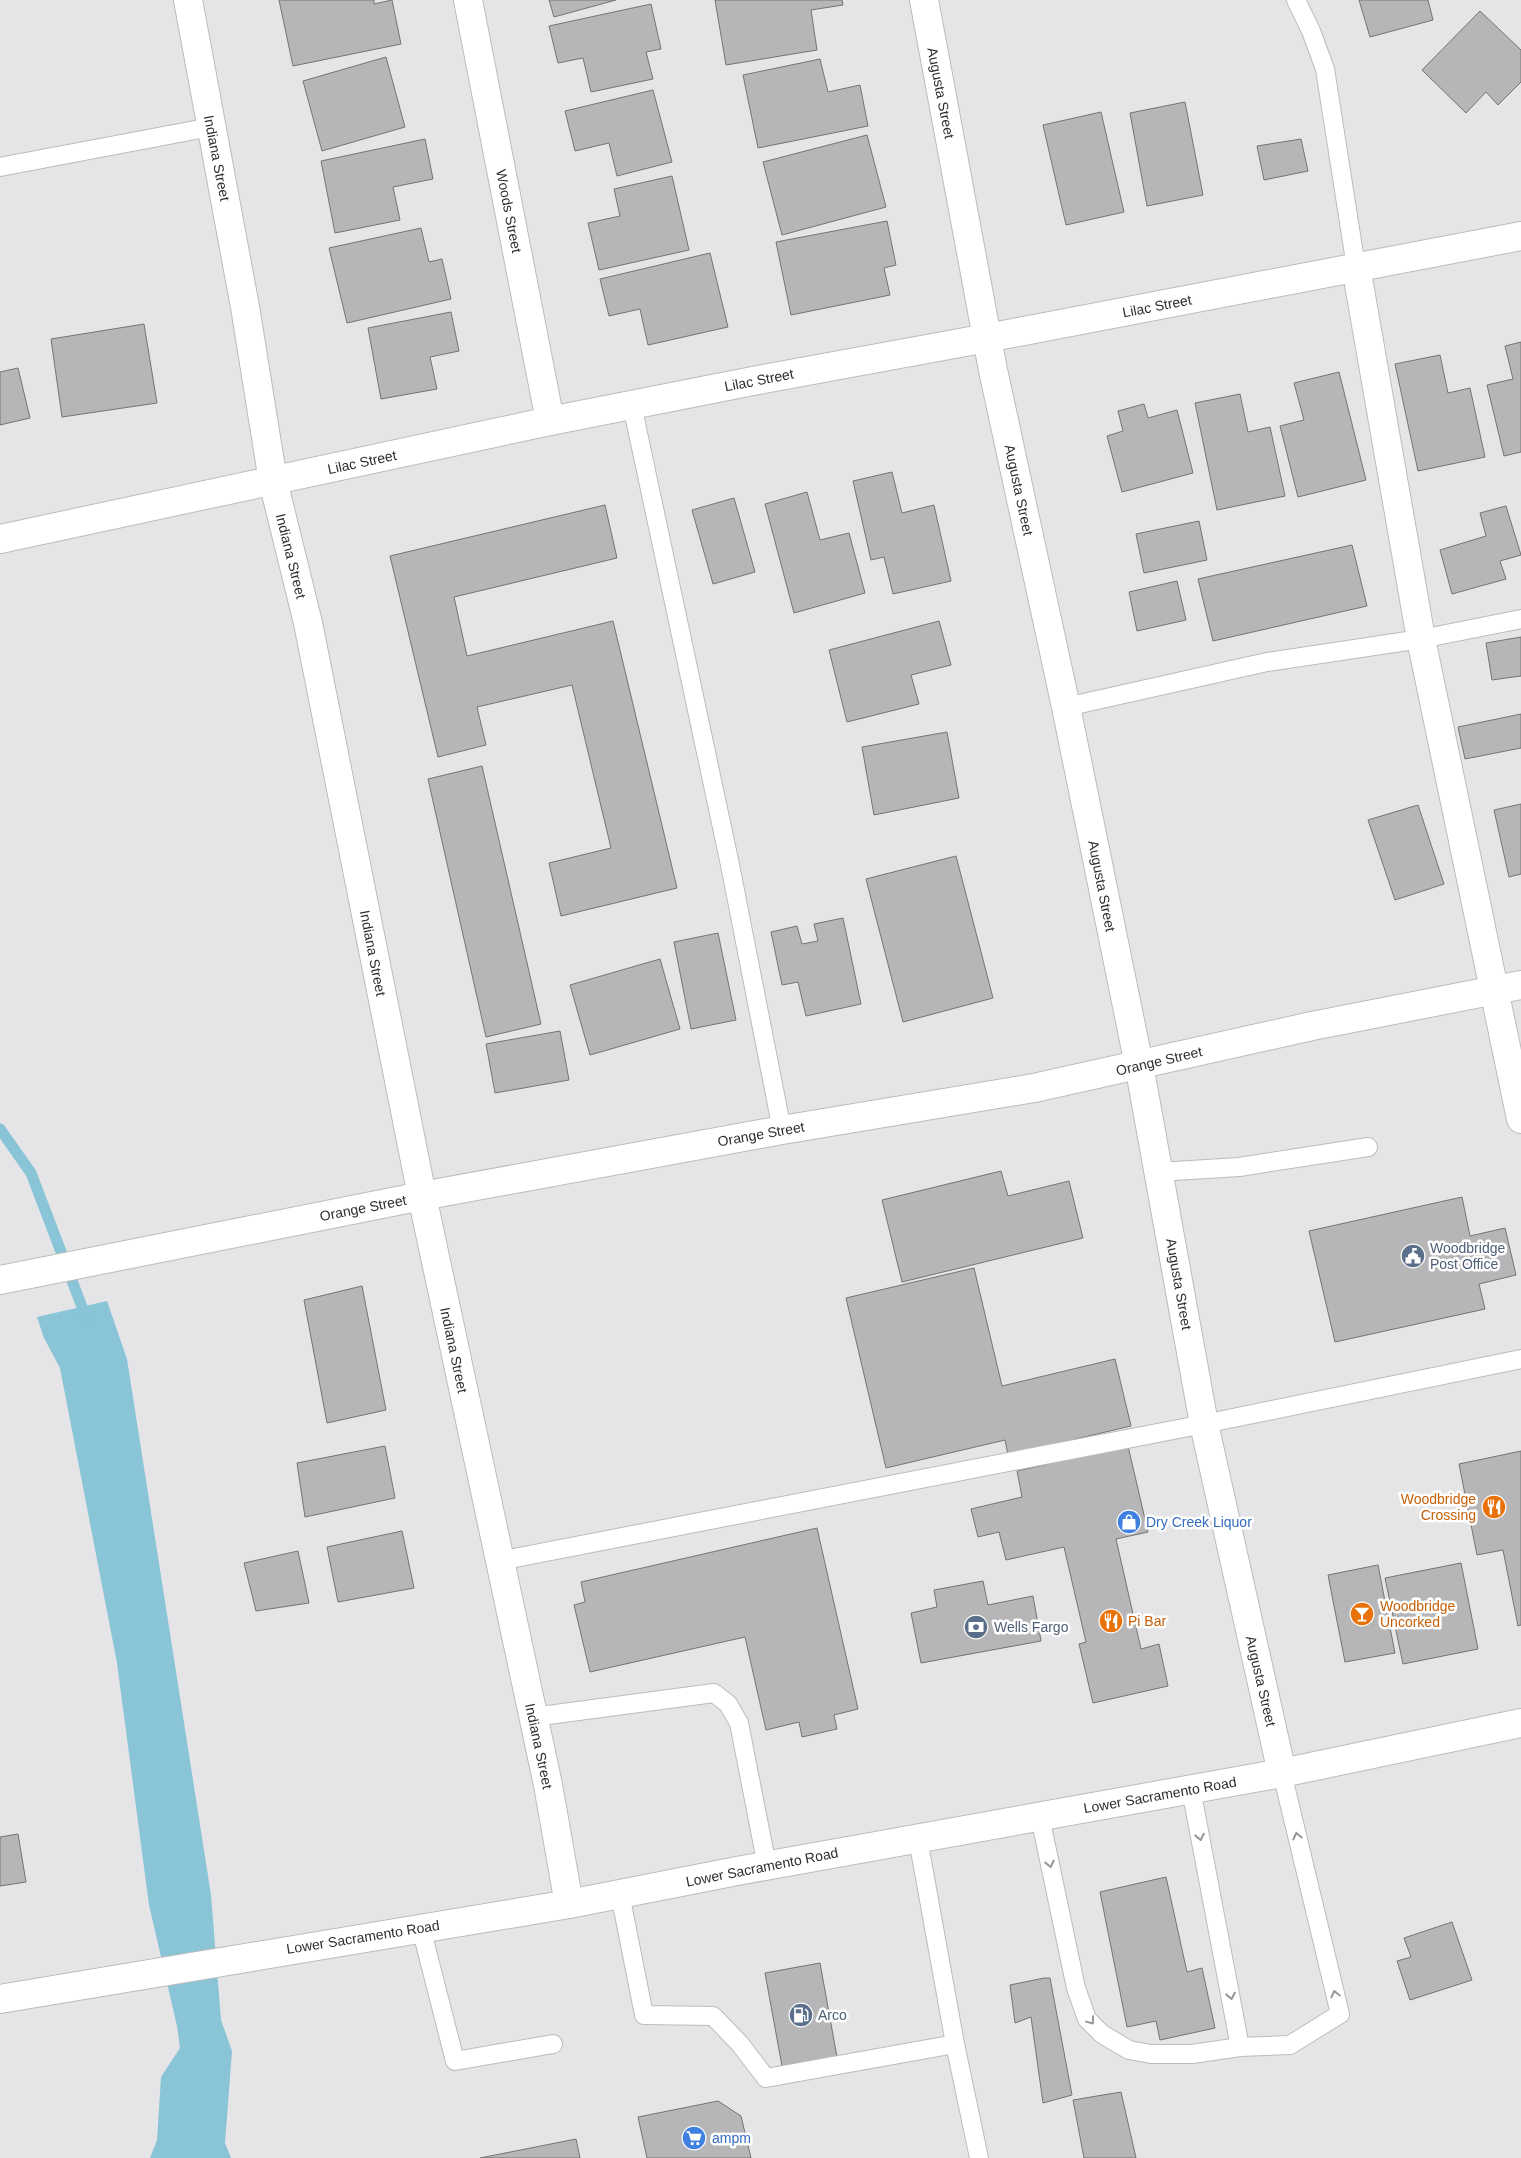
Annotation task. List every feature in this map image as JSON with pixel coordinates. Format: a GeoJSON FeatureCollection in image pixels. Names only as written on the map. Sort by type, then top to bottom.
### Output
{"type":"FeatureCollection","features":[{"type":"Feature","properties":{"kind":"street","name":"Indiana Street"},"geometry":{"type":"LineString","coordinates":[[188,0],[210,127],[245,307],[273,481],[308,622],[422,1196],[548,1785],[569,1904]]}},
{"type":"Feature","properties":{"kind":"street","name":"Woods Street"},"geometry":{"type":"LineString","coordinates":[[468,0],[550,421]]}},
{"type":"Feature","properties":{"kind":"street","name":"Augusta Street"},"geometry":{"type":"LineString","coordinates":[[924,0],[987,338],[1066,707],[1139,1065],[1204,1424],[1282,1773]]}},
{"type":"Feature","properties":{"kind":"street","name":"Lilac Street"},"geometry":{"type":"LineString","coordinates":[[0,539],[550,421],[1521,236]]}},
{"type":"Feature","properties":{"kind":"street"},"geometry":{"type":"LineString","coordinates":[[1356,267],[1421,639],[1508,988],[1521,1119]]}},
{"type":"Feature","properties":{"kind":"street","name":"Orange Street"},"geometry":{"type":"LineString","coordinates":[[0,1280],[422,1196],[782,1130],[1034,1088],[1312,1026],[1508,988]]}},
{"type":"Feature","properties":{"kind":"street","name":"Lower Sacramento Road"},"geometry":{"type":"LineString","coordinates":[[0,1999],[241,1957],[569,1904],[1282,1773],[1521,1723]]}},
{"type":"Feature","properties":{"kind":"lane"},"geometry":{"type":"LineString","coordinates":[[1296,0],[1311,31],[1325,69],[1356,267]]}},
{"type":"Feature","properties":{"kind":"lane"},"geometry":{"type":"LineString","coordinates":[[0,167],[210,127]]}},
{"type":"Feature","properties":{"kind":"lane"},"geometry":{"type":"LineString","coordinates":[[632,405],[730,865],[782,1130]]}},
{"type":"Feature","properties":{"kind":"lane"},"geometry":{"type":"LineString","coordinates":[[1066,707],[1267,662],[1421,639],[1521,619]]}},
{"type":"Feature","properties":{"kind":"lane"},"geometry":{"type":"LineString","coordinates":[[1158,1172],[1239,1167],[1368,1147]]}},
{"type":"Feature","properties":{"kind":"lane"},"geometry":{"type":"LineString","coordinates":[[499,1561],[1204,1424],[1521,1359]]}},
{"type":"Feature","properties":{"kind":"lane"},"geometry":{"type":"LineString","coordinates":[[533,1717],[714,1693],[728,1704],[739,1723],[768,1866]]}},
{"type":"Feature","properties":{"kind":"lane"},"geometry":{"type":"LineString","coordinates":[[1040,1817],[1076,1988],[1087,2019],[1102,2034],[1129,2050],[1151,2054],[1192,2054],[1240,2047],[1290,2045],[1340,2014],[1282,1773]]}},
{"type":"Feature","properties":{"kind":"lane"},"geometry":{"type":"LineString","coordinates":[[1191,1789],[1240,2047]]}},
{"type":"Feature","properties":{"kind":"lane"},"geometry":{"type":"LineString","coordinates":[[918,1839],[955,2044],[979,2158]]}},
{"type":"Feature","properties":{"kind":"lane"},"geometry":{"type":"LineString","coordinates":[[620,1894],[644,2014],[713,2016],[740,2044],[766,2078],[955,2044]]}},
{"type":"Feature","properties":{"kind":"lane"},"geometry":{"type":"LineString","coordinates":[[421,1928],[455,2061],[553,2044]]}},
{"type":"Feature","properties":{"kind":"water"},"geometry":{"type":"Polygon","coordinates":[[[107,1301],[127,1359],[211,1895],[221,2020],[232,2051],[225,2143],[231,2158],[150,2158],[157,2140],[161,2077],[180,2048],[177,2026],[149,1905],[117,1663],[60,1368],[44,1338],[37,1317],[107,1301]]]}},
{"type":"Feature","properties":{"kind":"building"},"geometry":{"type":"Polygon","coordinates":[[[279,0],[374,0],[374,4],[392,0],[401,44],[293,66],[279,0]]]}},
{"type":"Feature","properties":{"kind":"building"},"geometry":{"type":"Polygon","coordinates":[[[549,0],[616,0],[554,17],[549,0]]]}},
{"type":"Feature","properties":{"kind":"building"},"geometry":{"type":"Polygon","coordinates":[[[715,0],[842,0],[843,5],[811,10],[817,50],[726,65],[715,0]]]}},
{"type":"Feature","properties":{"kind":"building"},"geometry":{"type":"Polygon","coordinates":[[[1359,0],[1428,0],[1433,20],[1370,37],[1359,0]]]}},
{"type":"Feature","properties":{"kind":"building"},"geometry":{"type":"Polygon","coordinates":[[[651,4],[661,49],[646,52],[653,79],[591,92],[583,58],[558,63],[549,26],[651,4]]]}},
{"type":"Feature","properties":{"kind":"building"},"geometry":{"type":"Polygon","coordinates":[[[1480,11],[1521,50],[1521,82],[1498,105],[1486,92],[1466,113],[1422,70],[1480,11]]]}},
{"type":"Feature","properties":{"kind":"building"},"geometry":{"type":"Polygon","coordinates":[[[386,57],[405,127],[322,151],[303,81],[386,57]]]}},
{"type":"Feature","properties":{"kind":"building"},"geometry":{"type":"Polygon","coordinates":[[[820,59],[828,92],[860,85],[868,126],[758,148],[743,75],[820,59]]]}},
{"type":"Feature","properties":{"kind":"building"},"geometry":{"type":"Polygon","coordinates":[[[653,90],[672,162],[617,176],[609,143],[575,151],[565,111],[653,90]]]}},
{"type":"Feature","properties":{"kind":"building"},"geometry":{"type":"Polygon","coordinates":[[[1185,102],[1203,195],[1147,206],[1130,113],[1185,102]]]}},
{"type":"Feature","properties":{"kind":"building"},"geometry":{"type":"Polygon","coordinates":[[[1101,112],[1124,212],[1066,225],[1043,125],[1101,112]]]}},
{"type":"Feature","properties":{"kind":"building"},"geometry":{"type":"Polygon","coordinates":[[[867,135],[886,207],[782,235],[763,162],[867,135]]]}},
{"type":"Feature","properties":{"kind":"building"},"geometry":{"type":"Polygon","coordinates":[[[425,139],[433,179],[393,187],[400,220],[335,233],[321,161],[425,139]]]}},
{"type":"Feature","properties":{"kind":"building"},"geometry":{"type":"Polygon","coordinates":[[[1301,139],[1308,171],[1264,180],[1257,146],[1301,139]]]}},
{"type":"Feature","properties":{"kind":"building"},"geometry":{"type":"Polygon","coordinates":[[[672,176],[689,250],[599,270],[588,223],[620,216],[614,189],[672,176]]]}},
{"type":"Feature","properties":{"kind":"building"},"geometry":{"type":"Polygon","coordinates":[[[887,221],[896,265],[884,268],[890,295],[791,315],[776,242],[887,221]]]}},
{"type":"Feature","properties":{"kind":"building"},"geometry":{"type":"Polygon","coordinates":[[[421,228],[429,262],[442,259],[451,299],[347,323],[329,248],[421,228]]]}},
{"type":"Feature","properties":{"kind":"building"},"geometry":{"type":"Polygon","coordinates":[[[710,253],[728,327],[648,345],[640,309],[609,316],[600,279],[710,253]]]}},
{"type":"Feature","properties":{"kind":"building"},"geometry":{"type":"Polygon","coordinates":[[[451,312],[459,351],[430,357],[437,389],[381,399],[368,328],[451,312]]]}},
{"type":"Feature","properties":{"kind":"building"},"geometry":{"type":"Polygon","coordinates":[[[144,324],[157,403],[62,417],[51,339],[144,324]]]}},
{"type":"Feature","properties":{"kind":"building"},"geometry":{"type":"Polygon","coordinates":[[[1521,342],[1521,452],[1504,456],[1487,385],[1513,379],[1505,346],[1521,342]]]}},
{"type":"Feature","properties":{"kind":"building"},"geometry":{"type":"Polygon","coordinates":[[[1440,355],[1448,393],[1470,388],[1485,457],[1418,471],[1395,364],[1440,355]]]}},
{"type":"Feature","properties":{"kind":"building"},"geometry":{"type":"Polygon","coordinates":[[[18,368],[30,418],[0,425],[0,372],[18,368]]]}},
{"type":"Feature","properties":{"kind":"building"},"geometry":{"type":"Polygon","coordinates":[[[1339,372],[1366,480],[1298,497],[1280,426],[1304,420],[1294,383],[1339,372]]]}},
{"type":"Feature","properties":{"kind":"building"},"geometry":{"type":"Polygon","coordinates":[[[1240,394],[1248,432],[1270,427],[1285,496],[1217,510],[1195,403],[1240,394]]]}},
{"type":"Feature","properties":{"kind":"building"},"geometry":{"type":"Polygon","coordinates":[[[1144,404],[1148,418],[1177,410],[1193,473],[1122,492],[1107,436],[1123,431],[1118,411],[1144,404]]]}},
{"type":"Feature","properties":{"kind":"building"},"geometry":{"type":"Polygon","coordinates":[[[892,472],[902,513],[934,505],[951,581],[893,594],[884,557],[871,560],[853,481],[892,472]]]}},
{"type":"Feature","properties":{"kind":"building"},"geometry":{"type":"Polygon","coordinates":[[[807,492],[820,540],[849,533],[865,593],[794,613],[765,504],[807,492]]]}},
{"type":"Feature","properties":{"kind":"building"},"geometry":{"type":"Polygon","coordinates":[[[734,498],[755,572],[713,584],[692,510],[734,498]]]}},
{"type":"Feature","properties":{"kind":"building"},"geometry":{"type":"Polygon","coordinates":[[[605,505],[617,558],[454,597],[467,656],[613,621],[677,888],[561,916],[549,863],[611,848],[572,685],[477,707],[486,745],[438,757],[390,556],[605,505]]]}},
{"type":"Feature","properties":{"kind":"building"},"geometry":{"type":"Polygon","coordinates":[[[1506,506],[1521,555],[1500,561],[1506,579],[1452,594],[1440,550],[1486,536],[1480,513],[1506,506]]]}},
{"type":"Feature","properties":{"kind":"building"},"geometry":{"type":"Polygon","coordinates":[[[1199,521],[1207,560],[1144,573],[1136,534],[1199,521]]]}},
{"type":"Feature","properties":{"kind":"building"},"geometry":{"type":"Polygon","coordinates":[[[1352,545],[1367,606],[1213,641],[1198,579],[1352,545]]]}},
{"type":"Feature","properties":{"kind":"building"},"geometry":{"type":"Polygon","coordinates":[[[1177,581],[1186,620],[1137,631],[1129,592],[1177,581]]]}},
{"type":"Feature","properties":{"kind":"building"},"geometry":{"type":"Polygon","coordinates":[[[939,621],[951,665],[911,675],[919,704],[847,722],[829,650],[939,621]]]}},
{"type":"Feature","properties":{"kind":"building"},"geometry":{"type":"Polygon","coordinates":[[[1521,637],[1521,676],[1492,680],[1486,643],[1521,637]]]}},
{"type":"Feature","properties":{"kind":"building"},"geometry":{"type":"Polygon","coordinates":[[[1521,714],[1521,748],[1465,759],[1458,727],[1521,714]]]}},
{"type":"Feature","properties":{"kind":"building"},"geometry":{"type":"Polygon","coordinates":[[[947,732],[959,798],[874,815],[862,747],[947,732]]]}},
{"type":"Feature","properties":{"kind":"building"},"geometry":{"type":"Polygon","coordinates":[[[482,766],[541,1024],[486,1037],[428,779],[482,766]]]}},
{"type":"Feature","properties":{"kind":"building"},"geometry":{"type":"Polygon","coordinates":[[[1521,804],[1521,874],[1509,877],[1494,810],[1521,804]]]}},
{"type":"Feature","properties":{"kind":"building"},"geometry":{"type":"Polygon","coordinates":[[[1418,805],[1444,884],[1395,900],[1368,820],[1418,805]]]}},
{"type":"Feature","properties":{"kind":"building"},"geometry":{"type":"Polygon","coordinates":[[[956,856],[993,998],[903,1022],[866,879],[956,856]]]}},
{"type":"Feature","properties":{"kind":"building"},"geometry":{"type":"Polygon","coordinates":[[[843,918],[861,1004],[806,1016],[798,982],[782,985],[771,932],[797,926],[802,944],[818,941],[814,924],[843,918]]]}},
{"type":"Feature","properties":{"kind":"building"},"geometry":{"type":"Polygon","coordinates":[[[718,933],[736,1020],[691,1029],[674,942],[718,933]]]}},
{"type":"Feature","properties":{"kind":"building"},"geometry":{"type":"Polygon","coordinates":[[[660,959],[680,1029],[590,1055],[570,985],[660,959]]]}},
{"type":"Feature","properties":{"kind":"building"},"geometry":{"type":"Polygon","coordinates":[[[560,1031],[569,1080],[495,1093],[486,1044],[560,1031]]]}},
{"type":"Feature","properties":{"kind":"building"},"geometry":{"type":"Polygon","coordinates":[[[1001,1171],[1008,1196],[1069,1181],[1083,1238],[902,1282],[882,1200],[1001,1171]]]}},
{"type":"Feature","properties":{"kind":"building","name":"Woodbridge Post Office"},"geometry":{"type":"Polygon","coordinates":[[[1462,1197],[1470,1236],[1505,1228],[1516,1275],[1479,1284],[1485,1309],[1335,1342],[1309,1231],[1462,1197]]]}},
{"type":"Feature","properties":{"kind":"building"},"geometry":{"type":"Polygon","coordinates":[[[974,1268],[1002,1386],[1115,1359],[1131,1426],[1008,1455],[1005,1440],[886,1468],[846,1298],[974,1268]]]}},
{"type":"Feature","properties":{"kind":"building"},"geometry":{"type":"Polygon","coordinates":[[[362,1286],[386,1410],[327,1423],[304,1300],[362,1286]]]}},
{"type":"Feature","properties":{"kind":"building"},"geometry":{"type":"Polygon","coordinates":[[[385,1446],[395,1498],[305,1517],[297,1463],[385,1446]]]}},
{"type":"Feature","properties":{"kind":"building"},"geometry":{"type":"Polygon","coordinates":[[[1128,1446],[1148,1532],[1116,1539],[1141,1649],[1159,1644],[1168,1686],[1093,1703],[1079,1644],[1086,1642],[1064,1547],[1006,1560],[999,1532],[978,1537],[971,1509],[1022,1497],[1017,1471],[1128,1446]]]}},
{"type":"Feature","properties":{"kind":"building","name":"Woodbridge Crossing"},"geometry":{"type":"Polygon","coordinates":[[[1521,1451],[1521,1625],[1518,1626],[1503,1550],[1477,1555],[1459,1464],[1521,1451]]]}},
{"type":"Feature","properties":{"kind":"building"},"geometry":{"type":"Polygon","coordinates":[[[817,1528],[858,1709],[834,1715],[837,1729],[802,1737],[799,1722],[766,1730],[745,1637],[590,1672],[574,1605],[585,1602],[581,1582],[817,1528]]]}},
{"type":"Feature","properties":{"kind":"building"},"geometry":{"type":"Polygon","coordinates":[[[402,1531],[414,1588],[338,1602],[327,1547],[402,1531]]]}},
{"type":"Feature","properties":{"kind":"building"},"geometry":{"type":"Polygon","coordinates":[[[298,1551],[309,1603],[256,1611],[244,1563],[298,1551]]]}},
{"type":"Feature","properties":{"kind":"building"},"geometry":{"type":"Polygon","coordinates":[[[1461,1563],[1478,1649],[1403,1664],[1385,1578],[1461,1563]]]}},
{"type":"Feature","properties":{"kind":"building","name":"Woodbridge Uncorked"},"geometry":{"type":"Polygon","coordinates":[[[1378,1565],[1395,1653],[1345,1662],[1328,1575],[1378,1565]]]}},
{"type":"Feature","properties":{"kind":"building","name":"Wells Fargo"},"geometry":{"type":"Polygon","coordinates":[[[983,1581],[988,1605],[1033,1596],[1041,1641],[921,1663],[911,1613],[937,1607],[934,1590],[983,1581]]]}},
{"type":"Feature","properties":{"kind":"building"},"geometry":{"type":"Polygon","coordinates":[[[18,1834],[26,1882],[0,1886],[0,1837],[18,1834]]]}},
{"type":"Feature","properties":{"kind":"building"},"geometry":{"type":"Polygon","coordinates":[[[1166,1877],[1187,1972],[1202,1968],[1215,2028],[1160,2040],[1156,2021],[1127,2027],[1100,1892],[1166,1877]]]}},
{"type":"Feature","properties":{"kind":"building"},"geometry":{"type":"Polygon","coordinates":[[[1452,1922],[1472,1980],[1410,2000],[1397,1961],[1411,1957],[1404,1938],[1452,1922]]]}},
{"type":"Feature","properties":{"kind":"building","name":"Arco"},"geometry":{"type":"Polygon","coordinates":[[[820,1963],[837,2057],[782,2066],[765,1973],[820,1963]]]}},
{"type":"Feature","properties":{"kind":"building"},"geometry":{"type":"Polygon","coordinates":[[[1050,1978],[1072,2095],[1043,2103],[1031,2017],[1015,2023],[1010,1985],[1050,1978]]]}},
{"type":"Feature","properties":{"kind":"building"},"geometry":{"type":"Polygon","coordinates":[[[1121,2092],[1136,2158],[1084,2158],[1073,2100],[1121,2092]]]}},
{"type":"Feature","properties":{"kind":"building","name":"ampm"},"geometry":{"type":"Polygon","coordinates":[[[718,2101],[741,2116],[751,2158],[647,2158],[638,2117],[718,2101]]]}},
{"type":"Feature","properties":{"kind":"building"},"geometry":{"type":"Polygon","coordinates":[[[576,2139],[580,2158],[480,2158],[576,2139]]]}},
{"type":"Feature","properties":{"kind":"waterway"},"geometry":{"type":"LineString","coordinates":[[0,1129],[31,1173],[87,1320]]}},
{"type":"Feature","properties":{"kind":"place","name":"Woodbridge Post Office"},"geometry":{"type":"Point","coordinates":[1413,1256]}},
{"type":"Feature","properties":{"kind":"place","name":"Woodbridge Crossing"},"geometry":{"type":"Point","coordinates":[1494,1507]}},
{"type":"Feature","properties":{"kind":"place","name":"Dry Creek Liquor"},"geometry":{"type":"Point","coordinates":[1129,1522]}},
{"type":"Feature","properties":{"kind":"place","name":"Woodbridge Uncorked"},"geometry":{"type":"Point","coordinates":[1362,1614]}},
{"type":"Feature","properties":{"kind":"place","name":"Pi Bar"},"geometry":{"type":"Point","coordinates":[1111,1621]}},
{"type":"Feature","properties":{"kind":"place","name":"Wells Fargo"},"geometry":{"type":"Point","coordinates":[976,1627]}},
{"type":"Feature","properties":{"kind":"place","name":"Arco"},"geometry":{"type":"Point","coordinates":[801,2015]}},
{"type":"Feature","properties":{"kind":"place","name":"ampm"},"geometry":{"type":"Point","coordinates":[694,2138]}}]}
